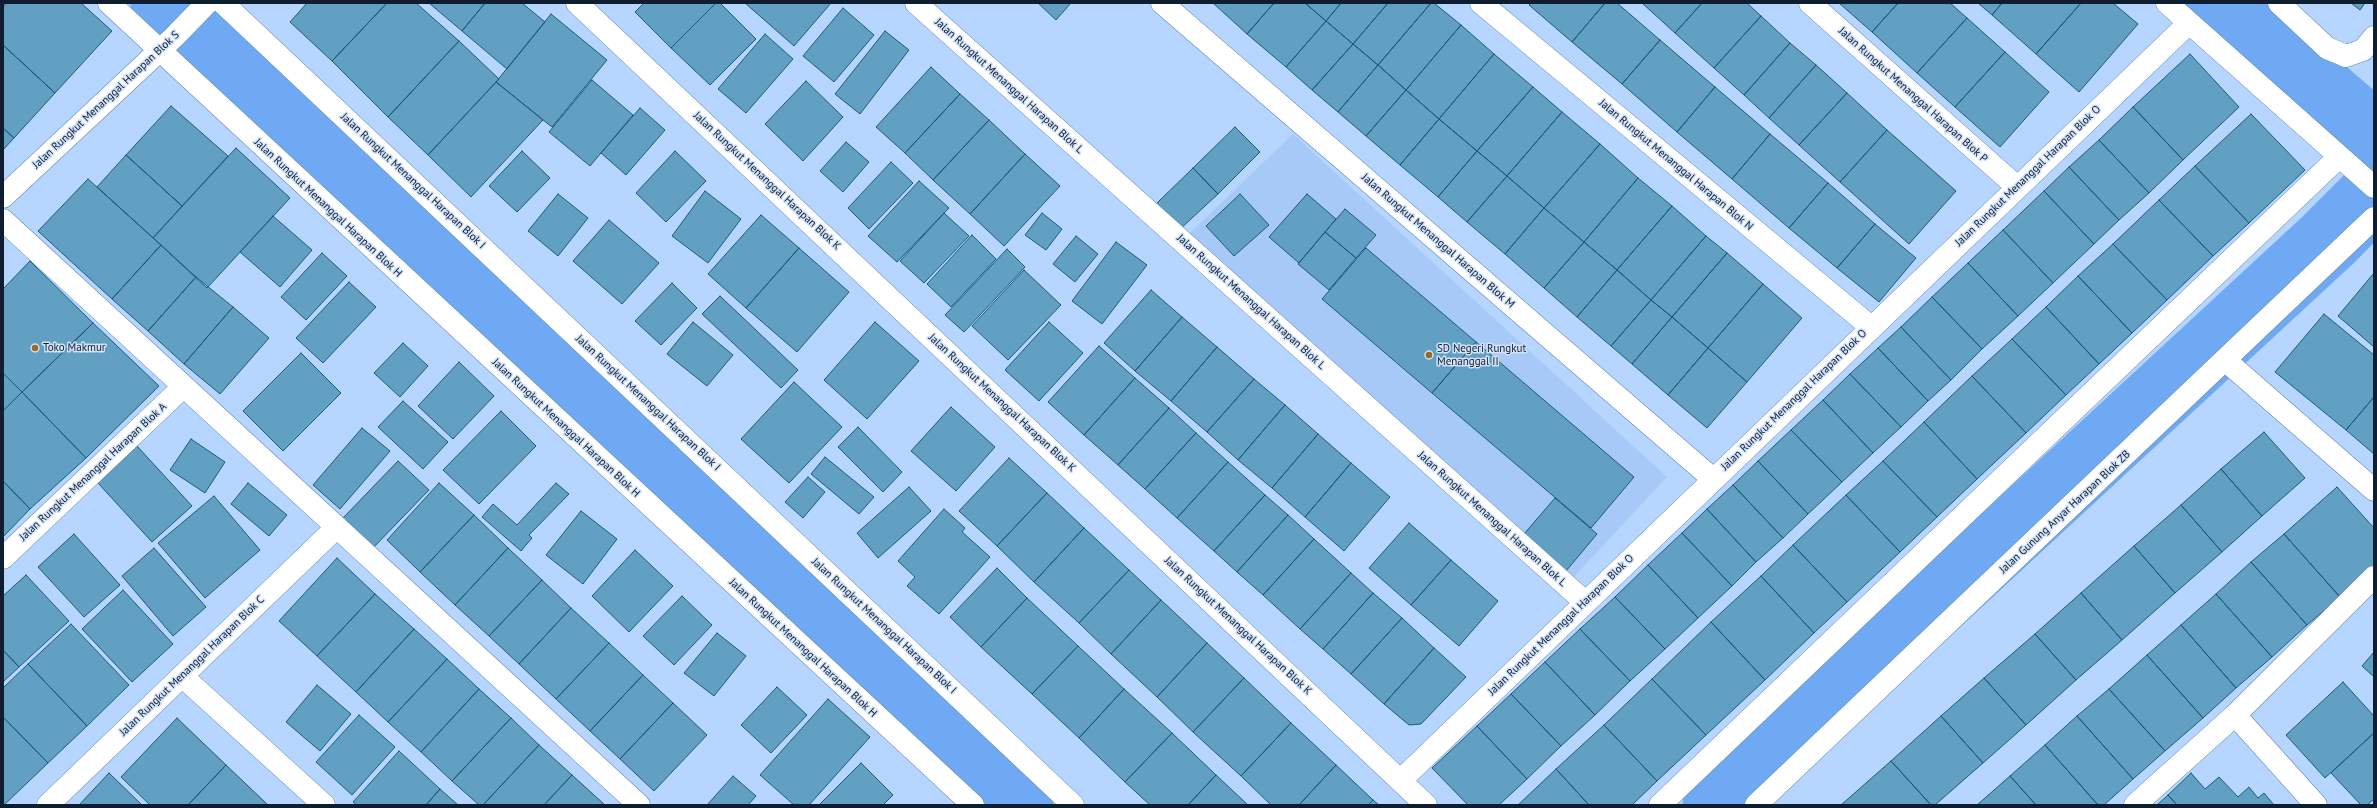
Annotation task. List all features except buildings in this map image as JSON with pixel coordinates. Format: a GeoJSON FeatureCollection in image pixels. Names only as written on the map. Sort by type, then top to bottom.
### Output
{"type":"FeatureCollection","features":[{"type":"Feature","properties":{"kind":"street","name":"Jalan Rungkut Menanggal Harapan Blok H"},"geometry":{"type":"LineString","coordinates":[[109,3],[166,44],[973,805]]}},
{"type":"Feature","properties":{"kind":"street","name":"Jalan Rungkut Menanggal Harapan Blok L"},"geometry":{"type":"LineString","coordinates":[[916,3],[1585,602]]}},
{"type":"Feature","properties":{"kind":"street","name":"Jalan Rungkut Menanggal Harapan Blok M"},"geometry":{"type":"LineString","coordinates":[[1162,3],[1713,479]]}},
{"type":"Feature","properties":{"kind":"street","name":"Jalan Rungkut Menanggal Harapan Blok N"},"geometry":{"type":"LineString","coordinates":[[1482,3],[1871,327]]}},
{"type":"Feature","properties":{"kind":"street","name":"Jalan Rungkut Menanggal Harapan Blok P"},"geometry":{"type":"LineString","coordinates":[[1810,3],[2017,187]]}},
{"type":"Feature","properties":{"kind":"street"},"geometry":{"type":"LineString","coordinates":[[2167,3],[2374,187]]}},
{"type":"Feature","properties":{"kind":"street"},"geometry":{"type":"LineString","coordinates":[[2279,3],[2328,48],[2346,56],[2363,50],[2374,37]]}},
{"type":"Feature","properties":{"kind":"street","name":"Jalan Rungkut Menanggal Harapan Blok S"},"geometry":{"type":"LineString","coordinates":[[3,197],[166,44],[211,4]]}},
{"type":"Feature","properties":{"kind":"street","name":"Jalan Rungkut Menanggal Harapan Blok I"},"geometry":{"type":"LineString","coordinates":[[211,4],[1073,805]]}},
{"type":"Feature","properties":{"kind":"street","name":"Jalan Rungkut Menanggal Harapan Blok K"},"geometry":{"type":"LineString","coordinates":[[585,5],[1426,805]]}},
{"type":"Feature","properties":{"kind":"street","name":"Jalan Rungkut Menanggal Harapan Blok O"},"geometry":{"type":"LineString","coordinates":[[1401,780],[2189,23]]}},
{"type":"Feature","properties":{"kind":"street"},"geometry":{"type":"LineString","coordinates":[[1660,805],[2345,162]]}},
{"type":"Feature","properties":{"kind":"street","name":"Jalan Gunung Anyar Harapan Blok ZB"},"geometry":{"type":"LineString","coordinates":[[1756,805],[2374,218]]}},
{"type":"Feature","properties":{"kind":"street"},"geometry":{"type":"LineString","coordinates":[[3,220],[639,805]]}},
{"type":"Feature","properties":{"kind":"street"},"geometry":{"type":"LineString","coordinates":[[2225,360],[2374,490]]}},
{"type":"Feature","properties":{"kind":"street","name":"Jalan Rungkut Menanggal Harapan Blok A"},"geometry":{"type":"LineString","coordinates":[[3,558],[183,387]]}},
{"type":"Feature","properties":{"kind":"street","name":"Jalan Rungkut Menanggal Harapan Blok C"},"geometry":{"type":"LineString","coordinates":[[48,805],[337,527]]}},
{"type":"Feature","properties":{"kind":"street"},"geometry":{"type":"LineString","coordinates":[[2135,805],[2235,715],[2374,577]]}},
{"type":"Feature","properties":{"kind":"street"},"geometry":{"type":"LineString","coordinates":[[182,676],[324,805]]}},
{"type":"Feature","properties":{"kind":"street"},"geometry":{"type":"LineString","coordinates":[[2235,715],[2316,805]]}},
{"type":"Feature","properties":{"kind":"shaded area","name":"SD Negeri Rungkut Menanggal II"},"geometry":{"type":"Polygon","coordinates":[[[1293,134],[1667,477],[1569,582],[1189,234],[1293,134]]]}},
{"type":"Feature","properties":{"kind":"waterway"},"geometry":{"type":"LineString","coordinates":[[165,3],[477,293],[1019,805]]}},
{"type":"Feature","properties":{"kind":"waterway"},"geometry":{"type":"LineString","coordinates":[[2220,3],[2374,136]]}},
{"type":"Feature","properties":{"kind":"waterway"},"geometry":{"type":"LineString","coordinates":[[1717,805],[2328,240],[2374,194]]}},
{"type":"Feature","properties":{"kind":"place","name":"Toko Makmur"},"geometry":{"type":"Point","coordinates":[35,348]}},
{"type":"Feature","properties":{"kind":"place","name":"SD Negeri Rungkut Menanggal II"},"geometry":{"type":"Point","coordinates":[1429,355]}}]}
